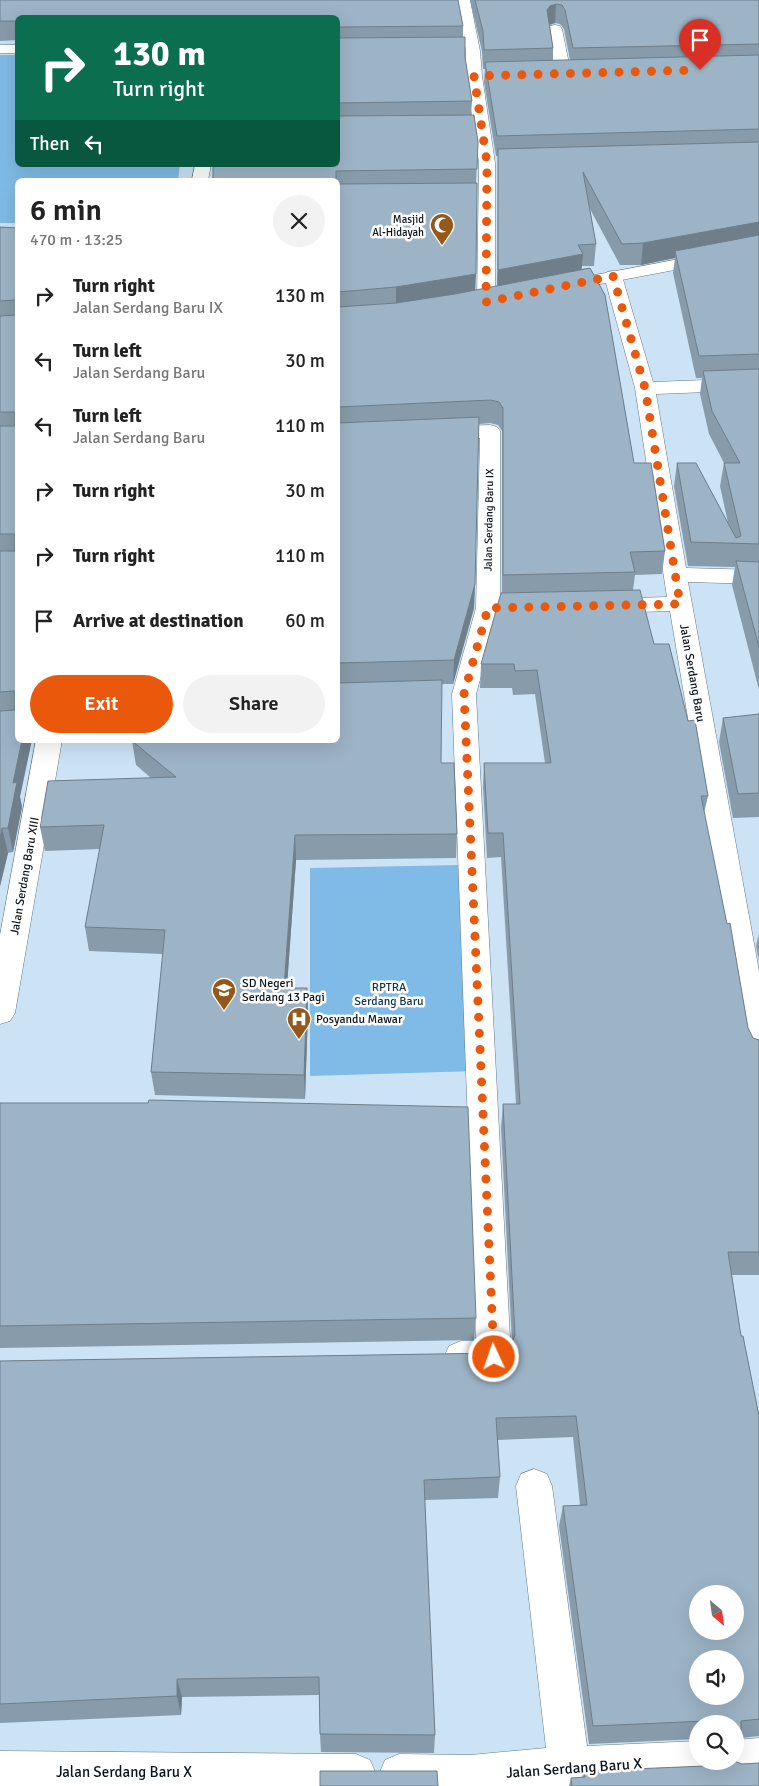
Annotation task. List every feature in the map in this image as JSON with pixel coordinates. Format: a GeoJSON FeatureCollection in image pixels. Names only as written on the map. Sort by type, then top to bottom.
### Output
{"type":"FeatureCollection","features":[{"type":"Feature","properties":{"kind":"street"},"geometry":{"type":"LineString","coordinates":[[463,0],[479,76],[482,128],[487,163],[487,197],[477,303],[506,298]]}},
{"type":"Feature","properties":{"kind":"street"},"geometry":{"type":"LineString","coordinates":[[555,29],[558,74],[582,73]]}},
{"type":"Feature","properties":{"kind":"street"},"geometry":{"type":"LineString","coordinates":[[0,49],[15,49]]}},
{"type":"Feature","properties":{"kind":"street"},"geometry":{"type":"LineString","coordinates":[[454,52],[474,51]]}},
{"type":"Feature","properties":{"kind":"street"},"geometry":{"type":"LineString","coordinates":[[462,128],[482,128]]}},
{"type":"Feature","properties":{"kind":"street"},"geometry":{"type":"LineString","coordinates":[[487,163],[506,162]]}},
{"type":"Feature","properties":{"kind":"street"},"geometry":{"type":"LineString","coordinates":[[467,197],[487,197]]}},
{"type":"Feature","properties":{"kind":"street"},"geometry":{"type":"LineString","coordinates":[[545,290],[759,249]]}},
{"type":"Feature","properties":{"kind":"street","name":"Jalan Serdang Baru"},"geometry":{"type":"LineString","coordinates":[[613,276],[645,388],[680,604],[759,1052]]}},
{"type":"Feature","properties":{"kind":"street"},"geometry":{"type":"LineString","coordinates":[[645,388],[759,384]]}},
{"type":"Feature","properties":{"kind":"street","name":"Jalan Serdang Baru IX"},"geometry":{"type":"LineString","coordinates":[[423,434],[490,431],[498,608],[454,694],[484,1117],[494,1357],[435,1358]]}},
{"type":"Feature","properties":{"kind":"street"},"geometry":{"type":"LineString","coordinates":[[676,575],[759,576]]}},
{"type":"Feature","properties":{"kind":"street"},"geometry":{"type":"LineString","coordinates":[[583,606],[680,604]]}},
{"type":"Feature","properties":{"kind":"street"},"geometry":{"type":"LineString","coordinates":[[702,724],[726,724]]}},
{"type":"Feature","properties":{"kind":"street","name":"Jalan Serdang Baru XIII"},"geometry":{"type":"LineString","coordinates":[[0,1013],[49,743]]}},
{"type":"Feature","properties":{"kind":"street"},"geometry":{"type":"LineString","coordinates":[[454,1116],[484,1117]]}},
{"type":"Feature","properties":{"kind":"street"},"geometry":{"type":"LineString","coordinates":[[534,1486],[569,1767]]}},
{"type":"Feature","properties":{"kind":"street"},"geometry":{"type":"LineString","coordinates":[[744,1759],[759,1758]]}},
{"type":"Feature","properties":{"kind":"street","name":"Jalan Serdang Baru X"},"geometry":{"type":"LineString","coordinates":[[0,1771],[470,1775],[569,1767],[689,1761]]}},
{"type":"Feature","properties":{"kind":"green space"},"geometry":{"type":"Polygon","coordinates":[[[0,55],[15,55],[15,167],[180,167],[178,178],[15,178],[15,223],[0,223],[0,55]]]}},
{"type":"Feature","properties":{"kind":"green space","name":"RPTRA Serdang Baru"},"geometry":{"type":"Polygon","coordinates":[[[460,865],[476,1071],[310,1076],[310,868],[460,865]]]}},
{"type":"Feature","properties":{"kind":"building"},"geometry":{"type":"Polygon","coordinates":[[[0,0],[458,0],[463,26],[340,27],[340,15],[15,15],[15,21],[0,21],[0,0]]]}},
{"type":"Feature","properties":{"kind":"building"},"geometry":{"type":"Polygon","coordinates":[[[475,0],[759,0],[759,44],[573,48],[565,10],[562,5],[556,4],[550,6],[547,10],[553,48],[484,50],[483,31],[475,0]]]}},
{"type":"Feature","properties":{"kind":"building"},"geometry":{"type":"Polygon","coordinates":[[[465,37],[465,57],[472,101],[340,103],[340,38],[465,37]]]}},
{"type":"Feature","properties":{"kind":"building"},"geometry":{"type":"Polygon","coordinates":[[[759,55],[759,129],[497,136],[485,62],[759,55]]]}},
{"type":"Feature","properties":{"kind":"building"},"geometry":{"type":"Polygon","coordinates":[[[474,115],[478,142],[477,169],[336,171],[336,178],[213,178],[213,167],[340,167],[340,116],[474,115]]]}},
{"type":"Feature","properties":{"kind":"building"},"geometry":{"type":"Polygon","coordinates":[[[759,142],[759,222],[643,243],[622,244],[583,172],[596,244],[578,245],[583,254],[498,270],[498,149],[759,142]]]}},
{"type":"Feature","properties":{"kind":"building"},"geometry":{"type":"Polygon","coordinates":[[[477,183],[476,274],[396,287],[340,292],[340,184],[477,183]]]}},
{"type":"Feature","properties":{"kind":"building"},"geometry":{"type":"Polygon","coordinates":[[[0,227],[15,228],[15,300],[0,301],[0,227]]]}},
{"type":"Feature","properties":{"kind":"building"},"geometry":{"type":"Polygon","coordinates":[[[759,235],[759,354],[699,356],[675,251],[759,235]]]}},
{"type":"Feature","properties":{"kind":"building"},"geometry":{"type":"Polygon","coordinates":[[[590,268],[605,295],[634,463],[651,463],[665,551],[630,552],[635,572],[503,575],[503,408],[499,402],[491,400],[340,407],[340,307],[396,303],[455,294],[590,268]]]}},
{"type":"Feature","properties":{"kind":"building"},"geometry":{"type":"Polygon","coordinates":[[[15,315],[15,412],[0,412],[0,316],[15,315]]]}},
{"type":"Feature","properties":{"kind":"building"},"geometry":{"type":"Polygon","coordinates":[[[759,369],[759,544],[691,542],[677,463],[696,463],[736,538],[741,536],[724,463],[740,463],[712,411],[703,371],[759,369]]]}},
{"type":"Feature","properties":{"kind":"building"},"geometry":{"type":"Polygon","coordinates":[[[479,417],[475,584],[454,660],[340,663],[340,423],[479,417]]]}},
{"type":"Feature","properties":{"kind":"building"},"geometry":{"type":"Polygon","coordinates":[[[0,426],[15,426],[15,534],[0,534],[0,426]]]}},
{"type":"Feature","properties":{"kind":"building"},"geometry":{"type":"Polygon","coordinates":[[[0,551],[15,551],[15,691],[0,692],[0,551]]]}},
{"type":"Feature","properties":{"kind":"building"},"geometry":{"type":"Polygon","coordinates":[[[736,561],[759,562],[759,647],[736,561]]]}},
{"type":"Feature","properties":{"kind":"building"},"geometry":{"type":"Polygon","coordinates":[[[640,590],[654,644],[669,644],[688,721],[695,720],[708,796],[701,796],[727,924],[730,923],[748,1028],[753,1038],[759,1040],[759,1252],[728,1252],[741,1336],[743,1336],[759,1416],[759,1719],[744,1721],[744,1715],[689,1715],[689,1722],[593,1726],[563,1506],[587,1505],[576,1416],[496,1418],[500,1477],[424,1480],[435,1735],[320,1734],[319,1677],[177,1679],[177,1696],[0,1704],[0,1361],[496,1353],[510,1347],[515,1335],[503,1104],[520,1104],[503,833],[488,833],[484,763],[551,763],[537,670],[515,671],[514,664],[481,664],[501,593],[640,590]]]}},
{"type":"Feature","properties":{"kind":"building"},"geometry":{"type":"Polygon","coordinates":[[[442,680],[441,763],[454,763],[457,834],[295,835],[284,988],[307,988],[304,1075],[151,1072],[165,930],[85,927],[104,825],[40,827],[48,781],[176,777],[134,743],[340,743],[340,683],[442,680]]]}},
{"type":"Feature","properties":{"kind":"building"},"geometry":{"type":"Polygon","coordinates":[[[15,710],[15,743],[21,743],[13,783],[17,782],[8,828],[2,828],[0,838],[0,711],[15,710]]]}},
{"type":"Feature","properties":{"kind":"building"},"geometry":{"type":"Polygon","coordinates":[[[759,714],[759,793],[738,794],[723,718],[759,714]]]}},
{"type":"Feature","properties":{"kind":"building"},"geometry":{"type":"Polygon","coordinates":[[[149,1100],[468,1107],[476,1318],[0,1326],[0,1103],[148,1103],[149,1100]]]}},
{"type":"Feature","properties":{"kind":"building"},"geometry":{"type":"Polygon","coordinates":[[[759,1763],[759,1786],[572,1786],[571,1778],[585,1777],[584,1771],[689,1767],[689,1770],[744,1770],[744,1764],[759,1763]]]}},
{"type":"Feature","properties":{"kind":"building"},"geometry":{"type":"Polygon","coordinates":[[[320,1771],[437,1771],[438,1786],[320,1786],[320,1771]]]}},
{"type":"Feature","properties":{"kind":"place","name":"Masjid Al-Hidayah"},"geometry":{"type":"Point","coordinates":[442,246]}},
{"type":"Feature","properties":{"kind":"place","name":"SD Negeri Serdang 13 Pagi"},"geometry":{"type":"Point","coordinates":[224,1011]}},
{"type":"Feature","properties":{"kind":"place","name":"Posyandu Mawar"},"geometry":{"type":"Point","coordinates":[299,1040]}},
{"type":"Feature","properties":{"kind":"route"},"geometry":{"type":"LineString","coordinates":[[494,1357],[464,694],[488,608],[680,604],[645,388],[613,276],[486,302],[487,163],[474,76],[700,70]]}}]}
